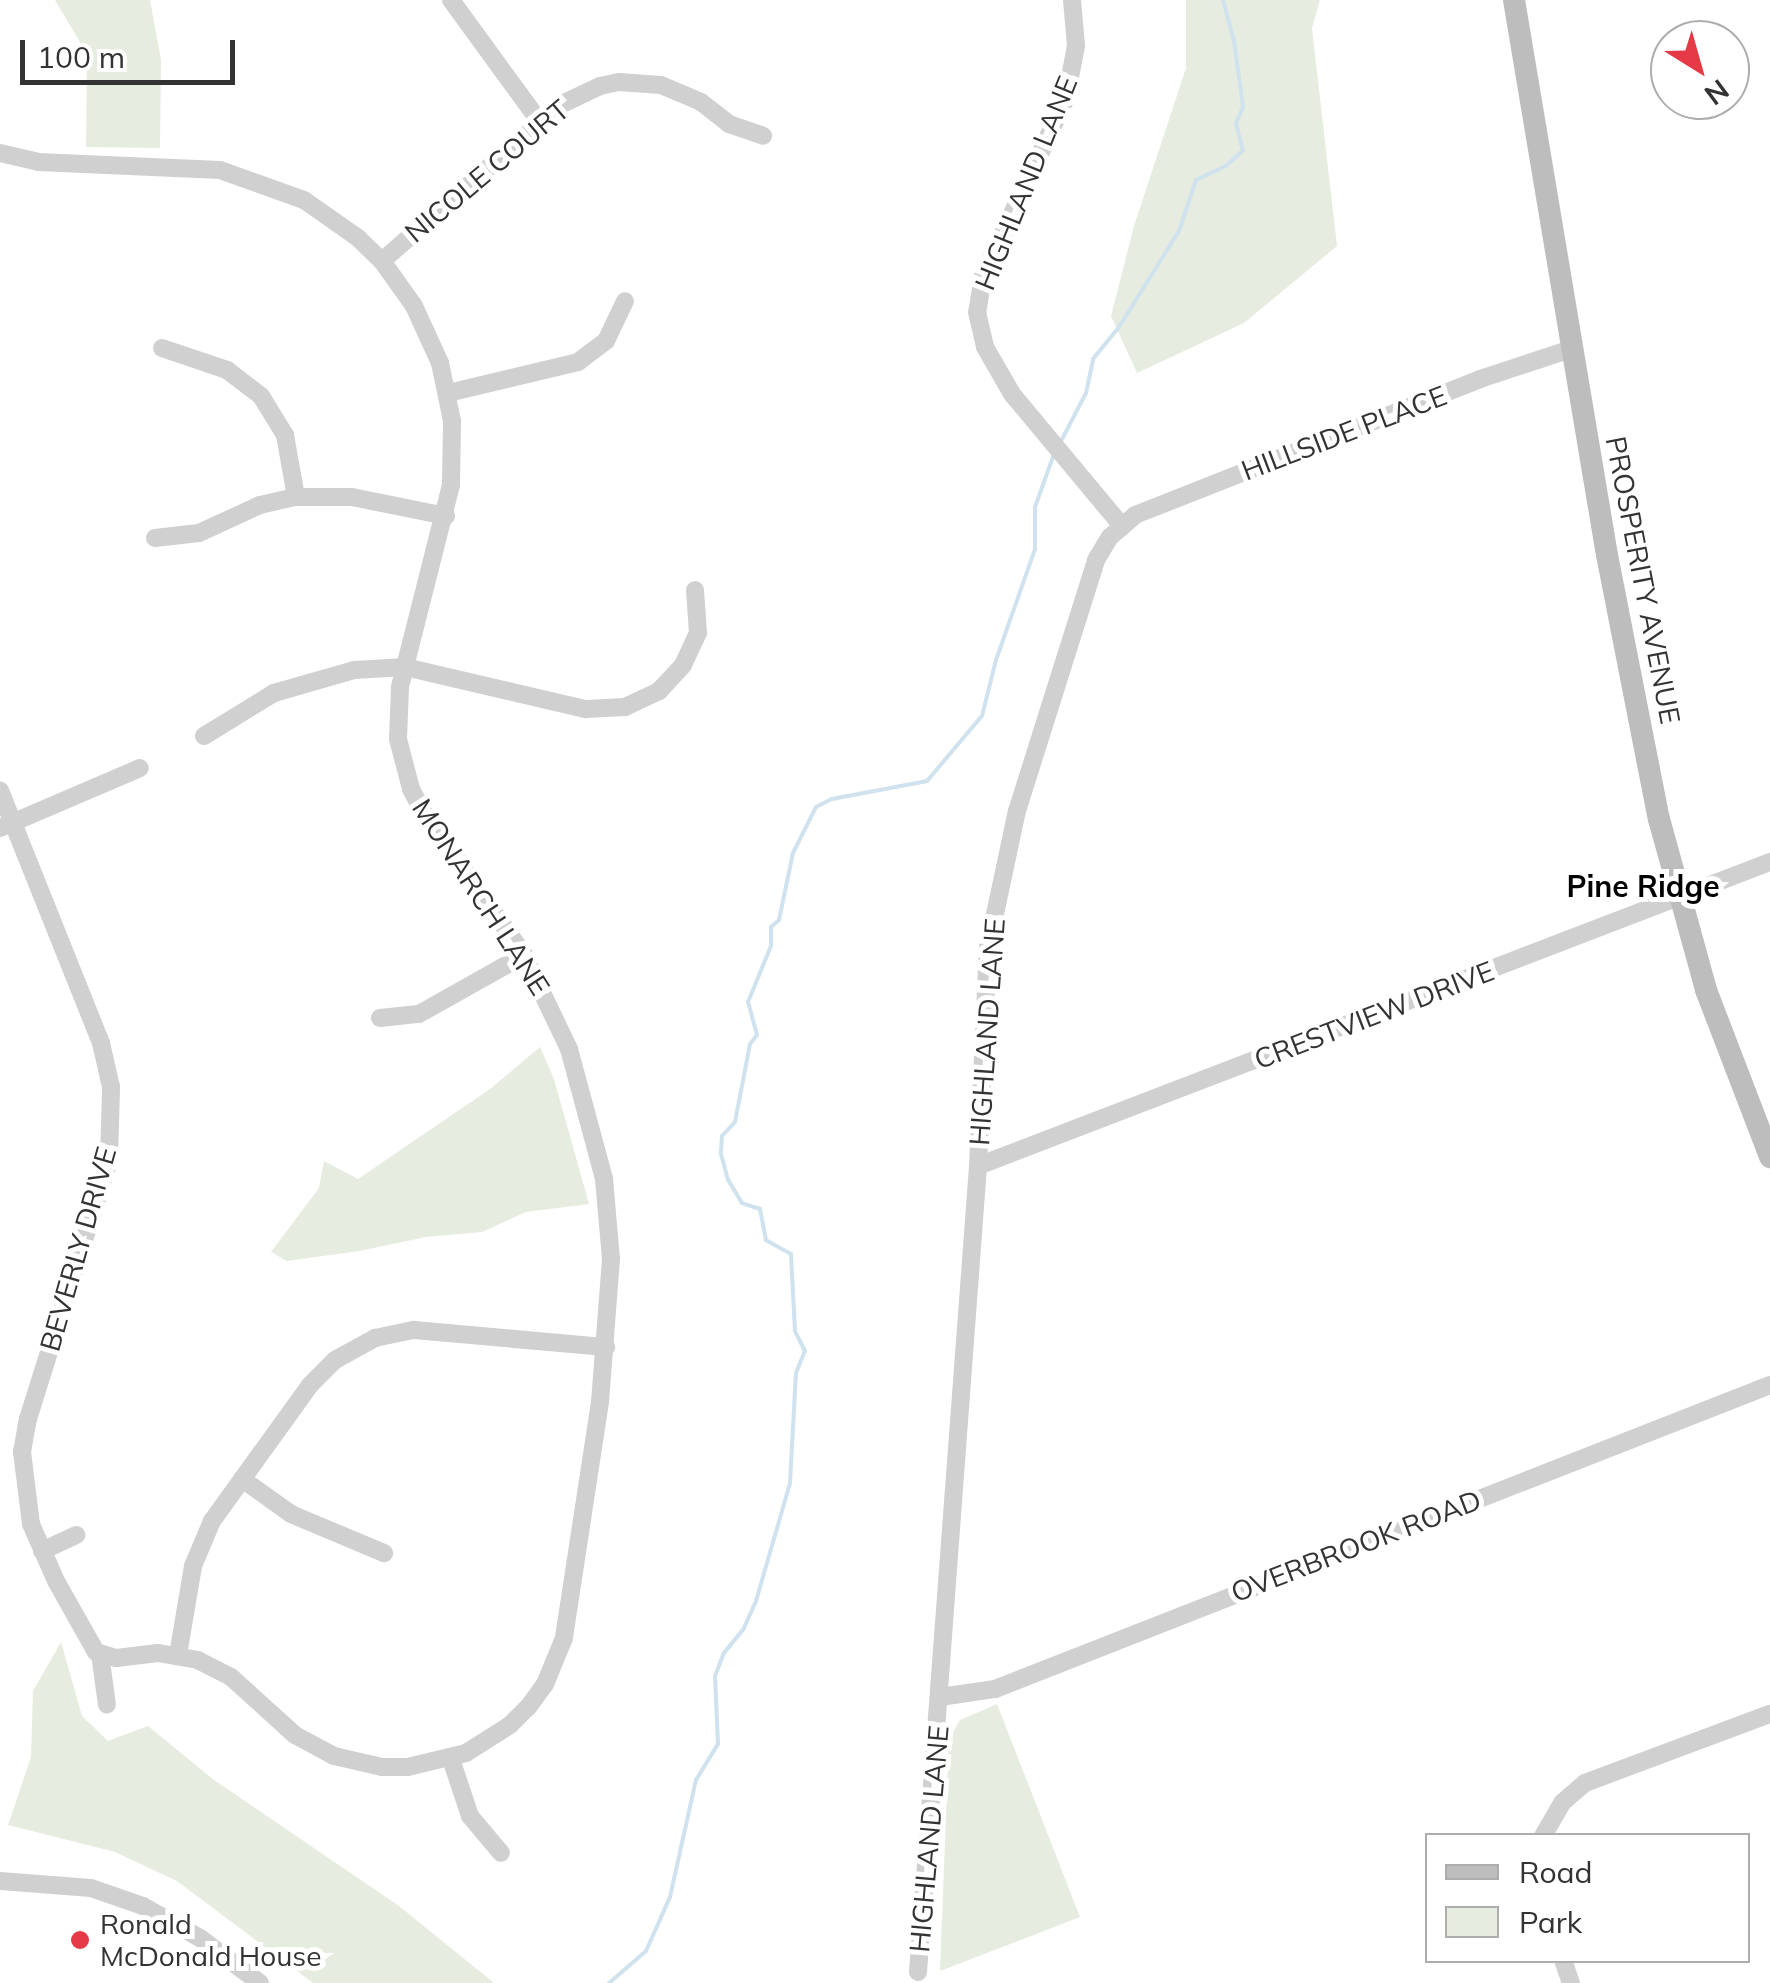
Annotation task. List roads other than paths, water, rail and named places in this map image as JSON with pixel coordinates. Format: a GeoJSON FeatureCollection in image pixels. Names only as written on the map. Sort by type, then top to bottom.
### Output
{"type":"FeatureCollection","features":[{"type":"Feature","properties":{"kind":"main road","name":"PROSPERITY AVENUE"},"geometry":{"type":"LineString","coordinates":[[1514,0],[1634,701],[1678,898],[1706,990],[1770,1156]]}},
{"type":"Feature","properties":{"kind":"street"},"geometry":{"type":"LineString","coordinates":[[452,0],[540,122]]}},
{"type":"Feature","properties":{"kind":"street","name":"HIGHLAND LANE"},"geometry":{"type":"LineString","coordinates":[[918,1972],[978,1166],[988,947],[1004,862],[1037,742],[1096,560],[1121,525],[1050,442],[999,374],[985,347],[977,312],[983,276],[1066,98],[1076,46],[1072,0]]}},
{"type":"Feature","properties":{"kind":"street","name":"NICOLE COURT"},"geometry":{"type":"LineString","coordinates":[[382,262],[540,122],[578,94],[619,82],[640,82],[683,92],[730,124],[763,136]]}},
{"type":"Feature","properties":{"kind":"street","name":"MONARCH LANE"},"geometry":{"type":"LineString","coordinates":[[0,153],[38,162],[186,165],[248,176],[331,217],[382,262],[428,334],[448,393],[453,454],[446,516],[396,713],[411,789],[524,955],[569,1049],[604,1179],[611,1260],[606,1347],[569,1614],[545,1684],[510,1725],[450,1759],[382,1767],[334,1756],[295,1735],[231,1677],[178,1655],[116,1658],[100,1654]]}},
{"type":"Feature","properties":{"kind":"street"},"geometry":{"type":"LineString","coordinates":[[448,393],[578,362],[606,341],[626,301]]}},
{"type":"Feature","properties":{"kind":"street"},"geometry":{"type":"LineString","coordinates":[[162,348],[227,370],[261,396],[285,435],[296,496]]}},
{"type":"Feature","properties":{"kind":"street","name":"HILLSIDE PLACE"},"geometry":{"type":"LineString","coordinates":[[1121,525],[1151,508],[1480,379],[1571,349]]}},
{"type":"Feature","properties":{"kind":"street"},"geometry":{"type":"LineString","coordinates":[[154,538],[199,533],[260,505],[296,496],[352,497],[446,516]]}},
{"type":"Feature","properties":{"kind":"street"},"geometry":{"type":"LineString","coordinates":[[204,736],[258,702],[302,682],[354,670],[405,667],[586,709],[624,707],[658,691],[683,666],[698,632],[695,590]]}},
{"type":"Feature","properties":{"kind":"street"},"geometry":{"type":"LineString","coordinates":[[7,824],[140,768]]}},
{"type":"Feature","properties":{"kind":"street","name":"BEVERLY DRIVE"},"geometry":{"type":"LineString","coordinates":[[0,790],[7,824],[102,1043],[112,1114],[108,1160],[28,1419],[22,1452],[25,1500],[42,1551],[88,1644],[100,1654],[107,1706]]}},
{"type":"Feature","properties":{"kind":"street","name":"CRESTVIEW DRIVE"},"geometry":{"type":"LineString","coordinates":[[978,1166],[1770,862]]}},
{"type":"Feature","properties":{"kind":"street"},"geometry":{"type":"LineString","coordinates":[[380,1018],[420,1014],[524,955]]}},
{"type":"Feature","properties":{"kind":"street"},"geometry":{"type":"LineString","coordinates":[[178,1655],[200,1544],[319,1374],[354,1347],[375,1338],[432,1331],[606,1347]]}},
{"type":"Feature","properties":{"kind":"street","name":"OVERBROOK ROAD"},"geometry":{"type":"LineString","coordinates":[[940,1697],[994,1688],[1770,1385]]}},
{"type":"Feature","properties":{"kind":"street"},"geometry":{"type":"LineString","coordinates":[[242,1479],[291,1514],[384,1553]]}},
{"type":"Feature","properties":{"kind":"street"},"geometry":{"type":"LineString","coordinates":[[42,1551],[76,1535]]}},
{"type":"Feature","properties":{"kind":"street"},"geometry":{"type":"LineString","coordinates":[[1545,1833],[1563,1802],[1585,1783],[1770,1714]]}},
{"type":"Feature","properties":{"kind":"street"},"geometry":{"type":"LineString","coordinates":[[450,1759],[470,1816],[501,1854]]}},
{"type":"Feature","properties":{"kind":"street"},"geometry":{"type":"LineString","coordinates":[[0,1881],[90,1888],[143,1906],[200,1938],[260,1983]]}},
{"type":"Feature","properties":{"kind":"waterway"},"geometry":{"type":"LineString","coordinates":[[1060,443],[1086,393],[1093,359],[1119,327],[1179,231],[1196,180],[1226,166],[1243,150],[1236,123],[1243,107],[1234,41],[1223,0]]}},
{"type":"Feature","properties":{"kind":"waterway"},"geometry":{"type":"LineString","coordinates":[[609,1983],[646,1951],[670,1897],[696,1780],[718,1744],[715,1676],[724,1653],[744,1628],[756,1601],[790,1483],[796,1373],[805,1351],[795,1331],[791,1254],[766,1240],[760,1209],[742,1203],[728,1180],[721,1153],[722,1136],[735,1122],[750,1044],[757,1035],[748,1002],[771,946],[771,927],[779,920],[793,853],[816,807],[832,799],[927,781],[982,716],[996,660],[1035,549],[1035,507],[1055,451]]}},
{"type":"Feature","properties":{"kind":"place","name":"Ronald McDonald House"},"geometry":{"type":"Point","coordinates":[80,1940]}},
{"type":"Feature","properties":{"kind":"district","name":"Pine Ridge"},"geometry":{"type":"Point","coordinates":[1643,886]}}]}
